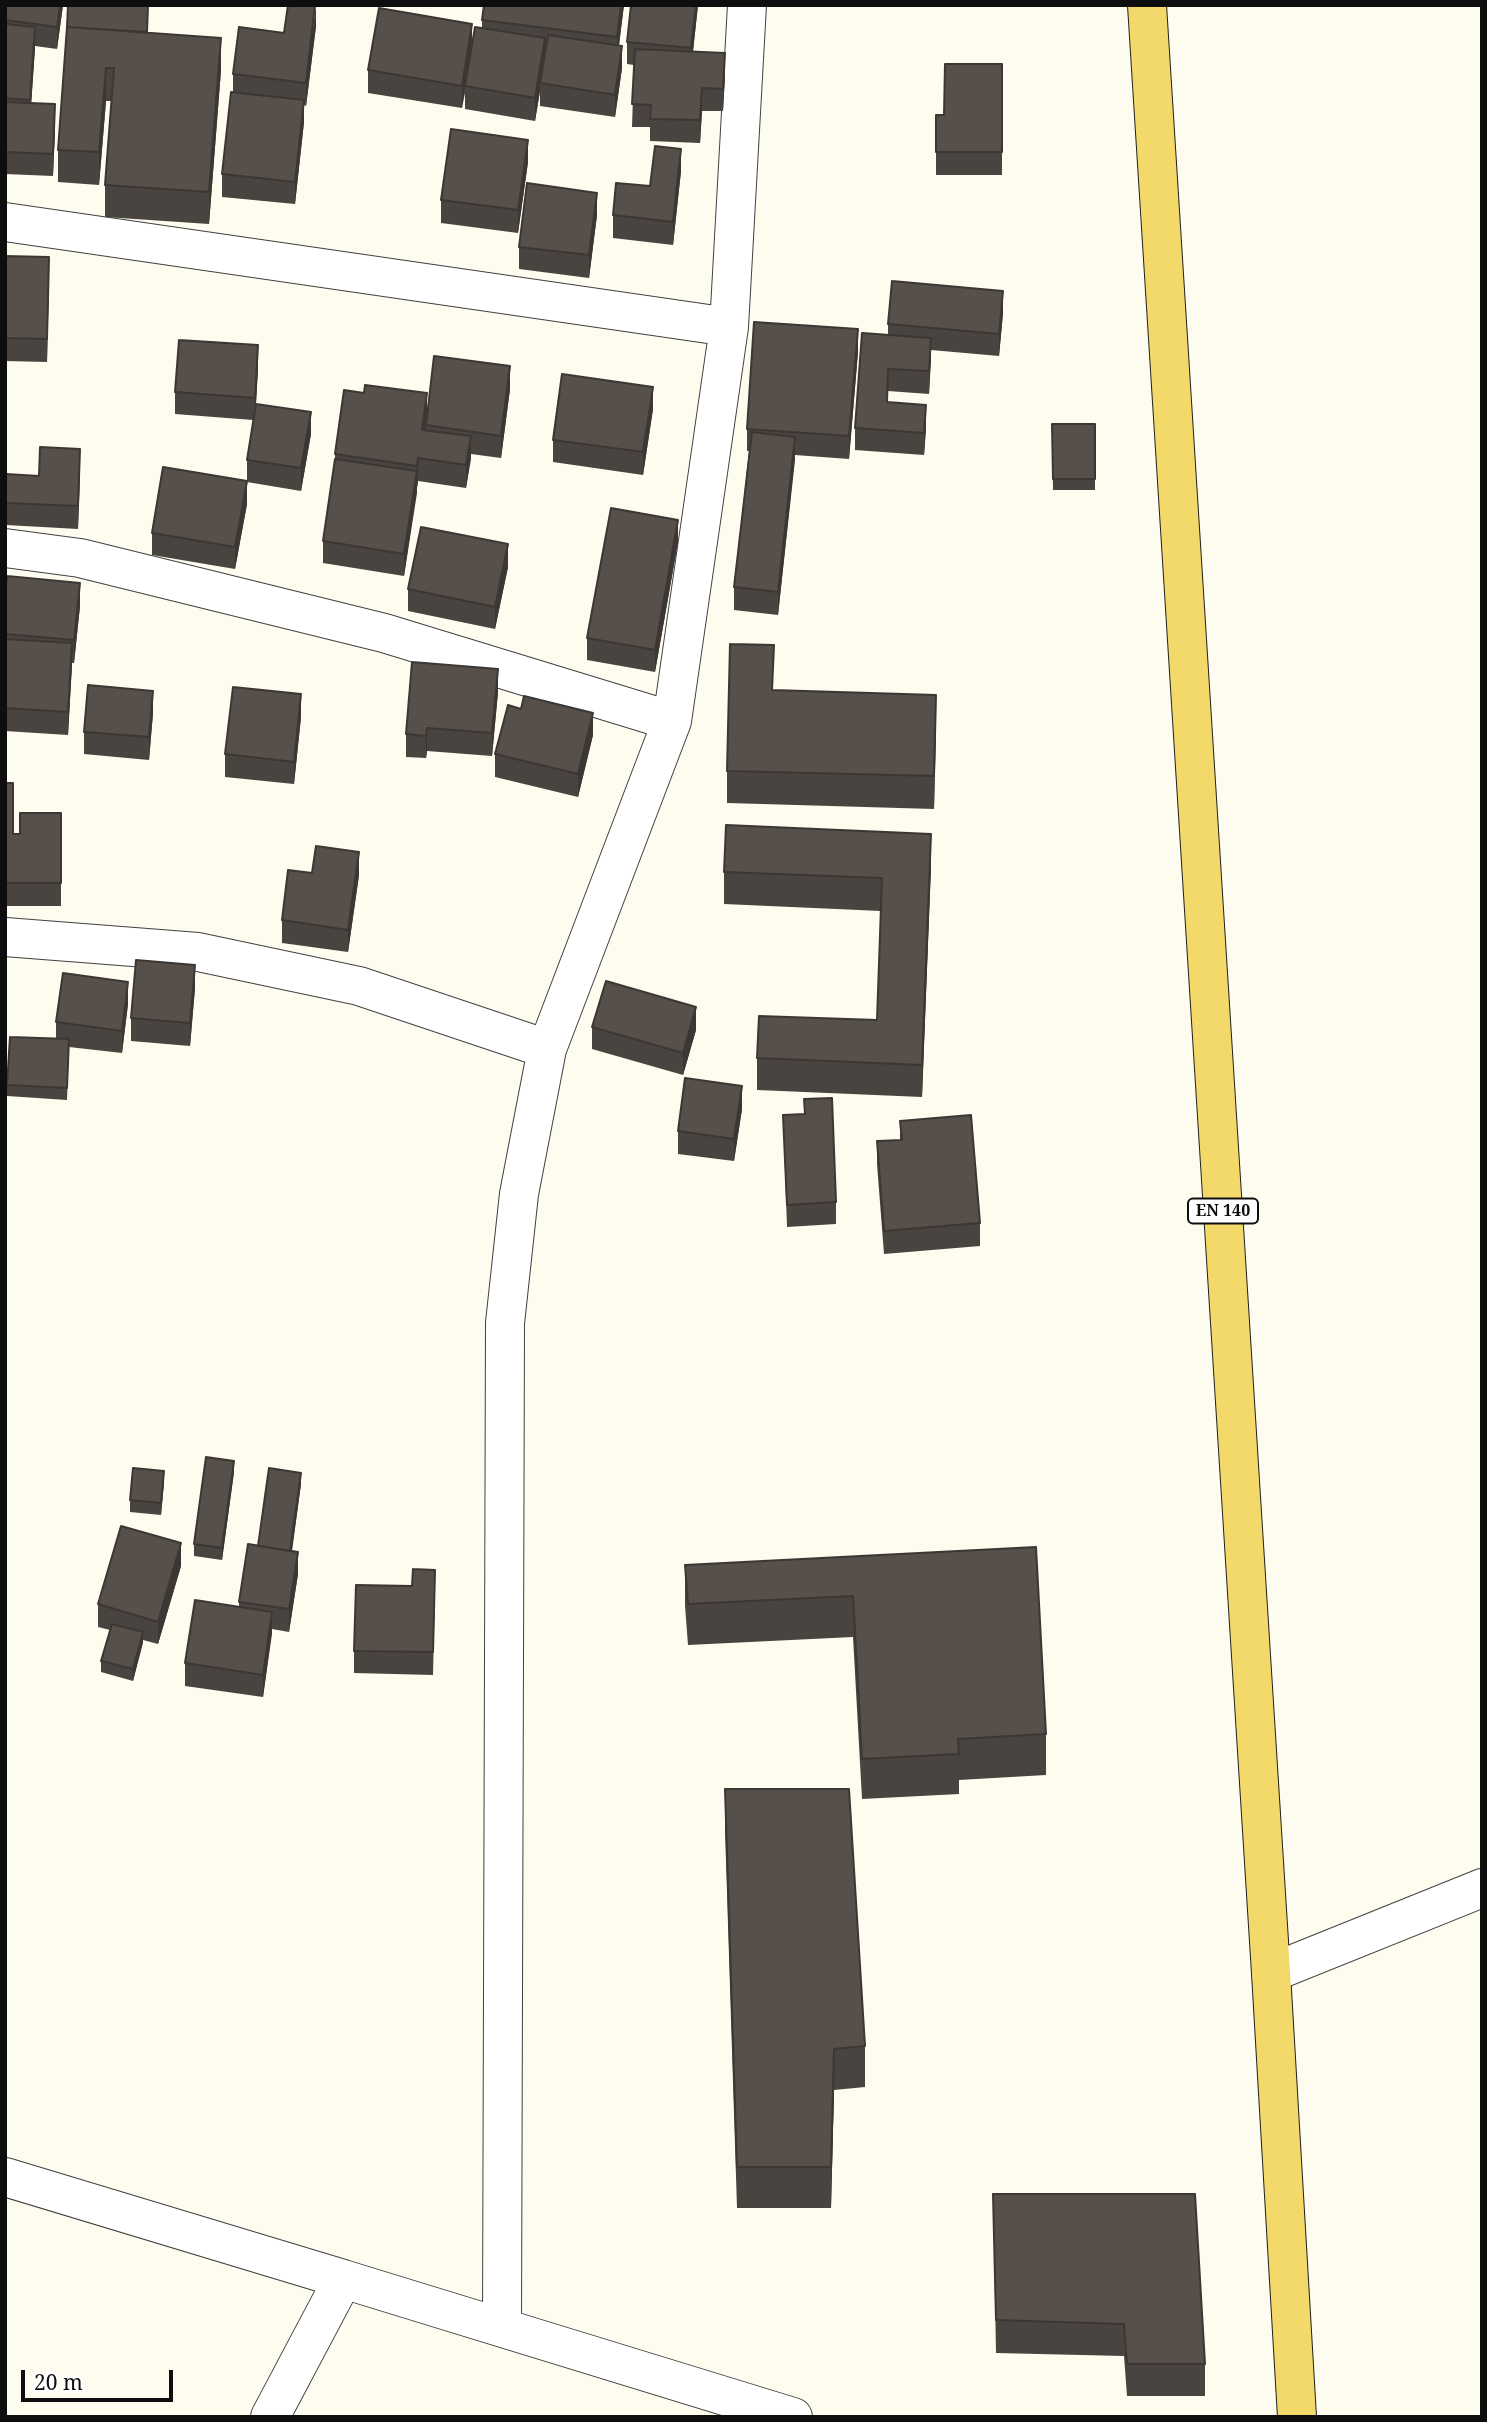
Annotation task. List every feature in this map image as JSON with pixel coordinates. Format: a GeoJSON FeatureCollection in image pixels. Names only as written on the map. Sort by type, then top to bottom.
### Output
{"type":"FeatureCollection","features":[{"type":"Feature","properties":{"kind":"main road","name":"EN 140"},"geometry":{"type":"LineString","coordinates":[[1147,5],[1297,2417]]}},
{"type":"Feature","properties":{"kind":"street"},"geometry":{"type":"LineString","coordinates":[[502,2326],[505,1323],[519,1194],[547,1049],[672,721],[729,327],[747,5]]}},
{"type":"Feature","properties":{"kind":"street"},"geometry":{"type":"LineString","coordinates":[[5,222],[729,327]]}},
{"type":"Feature","properties":{"kind":"street"},"geometry":{"type":"LineString","coordinates":[[5,548],[80,558],[383,633],[672,721]]}},
{"type":"Feature","properties":{"kind":"street"},"geometry":{"type":"LineString","coordinates":[[5,937],[198,952],[359,986],[547,1049]]}},
{"type":"Feature","properties":{"kind":"street"},"geometry":{"type":"LineString","coordinates":[[1271,1973],[1482,1888]]}},
{"type":"Feature","properties":{"kind":"street"},"geometry":{"type":"LineString","coordinates":[[5,2177],[502,2326],[718,2406],[793,2417]]}},
{"type":"Feature","properties":{"kind":"street"},"geometry":{"type":"LineString","coordinates":[[270,2417],[343,2279]]}},
{"type":"Feature","properties":{"kind":"building"},"geometry":{"type":"Polygon","coordinates":[[[5,5],[60,5],[57,27],[5,20],[5,5]]]}},
{"type":"Feature","properties":{"kind":"building"},"geometry":{"type":"Polygon","coordinates":[[[68,5],[148,5],[147,32],[67,27],[68,5]]]}},
{"type":"Feature","properties":{"kind":"building"},"geometry":{"type":"Polygon","coordinates":[[[288,5],[315,5],[306,83],[233,74],[239,27],[284,33],[288,5]]]}},
{"type":"Feature","properties":{"kind":"building"},"geometry":{"type":"Polygon","coordinates":[[[484,5],[621,5],[617,37],[482,20],[484,5]]]}},
{"type":"Feature","properties":{"kind":"building"},"geometry":{"type":"Polygon","coordinates":[[[631,5],[696,5],[691,48],[627,42],[631,5]]]}},
{"type":"Feature","properties":{"kind":"building"},"geometry":{"type":"Polygon","coordinates":[[[379,8],[472,24],[462,86],[368,70],[379,8]]]}},
{"type":"Feature","properties":{"kind":"building"},"geometry":{"type":"Polygon","coordinates":[[[5,24],[35,27],[30,100],[5,98],[5,24]]]}},
{"type":"Feature","properties":{"kind":"building"},"geometry":{"type":"Polygon","coordinates":[[[67,27],[221,38],[209,192],[105,185],[114,68],[106,68],[99,152],[58,150],[67,27]]]}},
{"type":"Feature","properties":{"kind":"building"},"geometry":{"type":"Polygon","coordinates":[[[475,27],[545,38],[535,98],[465,86],[475,27]]]}},
{"type":"Feature","properties":{"kind":"building"},"geometry":{"type":"Polygon","coordinates":[[[548,35],[622,46],[615,95],[540,83],[548,35]]]}},
{"type":"Feature","properties":{"kind":"building"},"geometry":{"type":"Polygon","coordinates":[[[635,49],[725,53],[723,89],[702,88],[700,120],[650,119],[651,105],[632,104],[635,49]]]}},
{"type":"Feature","properties":{"kind":"building"},"geometry":{"type":"Polygon","coordinates":[[[945,64],[1002,64],[1002,152],[936,152],[936,115],[944,115],[945,64]]]}},
{"type":"Feature","properties":{"kind":"building"},"geometry":{"type":"Polygon","coordinates":[[[231,92],[304,100],[295,182],[222,174],[231,92]]]}},
{"type":"Feature","properties":{"kind":"building"},"geometry":{"type":"Polygon","coordinates":[[[5,102],[55,104],[53,154],[5,152],[5,102]]]}},
{"type":"Feature","properties":{"kind":"building"},"geometry":{"type":"Polygon","coordinates":[[[451,129],[528,140],[518,210],[441,200],[451,129]]]}},
{"type":"Feature","properties":{"kind":"building"},"geometry":{"type":"Polygon","coordinates":[[[655,146],[681,149],[673,222],[613,215],[616,183],[650,186],[655,146]]]}},
{"type":"Feature","properties":{"kind":"building"},"geometry":{"type":"Polygon","coordinates":[[[527,183],[597,193],[589,255],[519,247],[527,183]]]}},
{"type":"Feature","properties":{"kind":"building"},"geometry":{"type":"Polygon","coordinates":[[[5,256],[49,257],[47,339],[5,338],[5,256]]]}},
{"type":"Feature","properties":{"kind":"building"},"geometry":{"type":"Polygon","coordinates":[[[892,281],[1003,291],[999,334],[888,324],[892,281]]]}},
{"type":"Feature","properties":{"kind":"building"},"geometry":{"type":"Polygon","coordinates":[[[754,322],[858,329],[849,436],[747,429],[754,322]]]}},
{"type":"Feature","properties":{"kind":"building"},"geometry":{"type":"Polygon","coordinates":[[[862,333],[931,338],[929,371],[888,369],[887,402],[926,405],[924,433],[855,428],[862,333]]]}},
{"type":"Feature","properties":{"kind":"building"},"geometry":{"type":"Polygon","coordinates":[[[179,340],[258,345],[255,398],[175,392],[179,340]]]}},
{"type":"Feature","properties":{"kind":"building"},"geometry":{"type":"Polygon","coordinates":[[[434,356],[510,366],[501,436],[426,425],[434,356]]]}},
{"type":"Feature","properties":{"kind":"building"},"geometry":{"type":"Polygon","coordinates":[[[562,374],[653,387],[643,452],[553,440],[562,374]]]}},
{"type":"Feature","properties":{"kind":"building"},"geometry":{"type":"Polygon","coordinates":[[[365,385],[427,393],[422,430],[471,436],[466,465],[418,458],[417,466],[335,454],[344,390],[364,393],[365,385]]]}},
{"type":"Feature","properties":{"kind":"building"},"geometry":{"type":"Polygon","coordinates":[[[256,404],[311,412],[301,468],[247,460],[256,404]]]}},
{"type":"Feature","properties":{"kind":"building"},"geometry":{"type":"Polygon","coordinates":[[[1052,424],[1095,424],[1095,479],[1053,479],[1052,424]]]}},
{"type":"Feature","properties":{"kind":"building"},"geometry":{"type":"Polygon","coordinates":[[[752,432],[795,437],[778,592],[734,587],[752,432]]]}},
{"type":"Feature","properties":{"kind":"building"},"geometry":{"type":"Polygon","coordinates":[[[40,447],[80,449],[78,506],[6,503],[6,474],[39,476],[40,447]]]}},
{"type":"Feature","properties":{"kind":"building"},"geometry":{"type":"Polygon","coordinates":[[[335,459],[417,471],[404,554],[323,541],[335,459]]]}},
{"type":"Feature","properties":{"kind":"building"},"geometry":{"type":"Polygon","coordinates":[[[163,467],[247,481],[235,547],[152,533],[163,467]]]}},
{"type":"Feature","properties":{"kind":"building"},"geometry":{"type":"Polygon","coordinates":[[[611,508],[678,520],[655,650],[587,638],[611,508]]]}},
{"type":"Feature","properties":{"kind":"building"},"geometry":{"type":"Polygon","coordinates":[[[421,527],[508,544],[495,607],[408,589],[421,527]]]}},
{"type":"Feature","properties":{"kind":"building"},"geometry":{"type":"Polygon","coordinates":[[[7,576],[80,583],[74,640],[5,634],[7,576]]]}},
{"type":"Feature","properties":{"kind":"building"},"geometry":{"type":"Polygon","coordinates":[[[5,639],[72,643],[68,712],[5,708],[5,639]]]}},
{"type":"Feature","properties":{"kind":"building"},"geometry":{"type":"Polygon","coordinates":[[[730,644],[774,645],[772,690],[936,695],[934,776],[727,771],[730,644]]]}},
{"type":"Feature","properties":{"kind":"building"},"geometry":{"type":"Polygon","coordinates":[[[412,662],[498,669],[492,733],[427,728],[426,736],[406,734],[412,662]]]}},
{"type":"Feature","properties":{"kind":"building"},"geometry":{"type":"Polygon","coordinates":[[[88,685],[153,691],[149,737],[84,732],[88,685]]]}},
{"type":"Feature","properties":{"kind":"building"},"geometry":{"type":"Polygon","coordinates":[[[233,687],[301,694],[294,762],[225,754],[233,687]]]}},
{"type":"Feature","properties":{"kind":"building"},"geometry":{"type":"Polygon","coordinates":[[[524,696],[593,713],[578,774],[495,754],[508,705],[521,709],[524,696]]]}},
{"type":"Feature","properties":{"kind":"building"},"geometry":{"type":"Polygon","coordinates":[[[5,783],[13,783],[13,834],[20,834],[20,813],[61,813],[61,883],[5,883],[5,783]]]}},
{"type":"Feature","properties":{"kind":"building"},"geometry":{"type":"Polygon","coordinates":[[[726,825],[931,834],[922,1065],[757,1058],[759,1016],[877,1020],[882,878],[724,872],[726,825]]]}},
{"type":"Feature","properties":{"kind":"building"},"geometry":{"type":"Polygon","coordinates":[[[316,846],[359,852],[348,930],[282,920],[288,870],[312,873],[316,846]]]}},
{"type":"Feature","properties":{"kind":"building"},"geometry":{"type":"Polygon","coordinates":[[[136,960],[195,965],[190,1023],[131,1018],[136,960]]]}},
{"type":"Feature","properties":{"kind":"building"},"geometry":{"type":"Polygon","coordinates":[[[63,973],[128,982],[122,1031],[56,1022],[63,973]]]}},
{"type":"Feature","properties":{"kind":"building"},"geometry":{"type":"Polygon","coordinates":[[[606,981],[696,1007],[683,1053],[592,1027],[606,981]]]}},
{"type":"Feature","properties":{"kind":"building"},"geometry":{"type":"Polygon","coordinates":[[[10,1037],[69,1039],[67,1088],[7,1085],[10,1037]]]}},
{"type":"Feature","properties":{"kind":"building"},"geometry":{"type":"Polygon","coordinates":[[[685,1078],[742,1086],[734,1139],[678,1131],[685,1078]]]}},
{"type":"Feature","properties":{"kind":"building"},"geometry":{"type":"Polygon","coordinates":[[[832,1098],[836,1202],[787,1205],[783,1115],[805,1114],[804,1099],[832,1098]]]}},
{"type":"Feature","properties":{"kind":"building"},"geometry":{"type":"Polygon","coordinates":[[[971,1115],[980,1223],[884,1231],[877,1141],[902,1140],[900,1121],[971,1115]]]}},
{"type":"Feature","properties":{"kind":"building"},"geometry":{"type":"Polygon","coordinates":[[[206,1457],[234,1461],[222,1548],[194,1544],[206,1457]]]}},
{"type":"Feature","properties":{"kind":"building"},"geometry":{"type":"Polygon","coordinates":[[[133,1468],[164,1471],[161,1503],[130,1500],[133,1468]]]}},
{"type":"Feature","properties":{"kind":"building"},"geometry":{"type":"Polygon","coordinates":[[[269,1468],[301,1473],[290,1551],[258,1546],[269,1468]]]}},
{"type":"Feature","properties":{"kind":"building"},"geometry":{"type":"Polygon","coordinates":[[[121,1526],[181,1543],[158,1622],[98,1604],[121,1526]]]}},
{"type":"Feature","properties":{"kind":"building"},"geometry":{"type":"Polygon","coordinates":[[[248,1544],[298,1552],[289,1609],[239,1602],[248,1544]]]}},
{"type":"Feature","properties":{"kind":"building"},"geometry":{"type":"Polygon","coordinates":[[[1036,1547],[1046,1734],[958,1739],[959,1754],[862,1759],[853,1596],[688,1604],[685,1565],[1036,1547]]]}},
{"type":"Feature","properties":{"kind":"building"},"geometry":{"type":"Polygon","coordinates":[[[413,1569],[435,1570],[433,1652],[354,1651],[356,1585],[412,1586],[413,1569]]]}},
{"type":"Feature","properties":{"kind":"building"},"geometry":{"type":"Polygon","coordinates":[[[195,1600],[272,1612],[263,1675],[185,1663],[195,1600]]]}},
{"type":"Feature","properties":{"kind":"building"},"geometry":{"type":"Polygon","coordinates":[[[112,1624],[143,1632],[133,1669],[101,1661],[112,1624]]]}},
{"type":"Feature","properties":{"kind":"building"},"geometry":{"type":"Polygon","coordinates":[[[725,1789],[849,1789],[865,2046],[834,2049],[831,2167],[737,2167],[725,1789]]]}},
{"type":"Feature","properties":{"kind":"building"},"geometry":{"type":"Polygon","coordinates":[[[993,2194],[1195,2194],[1205,2364],[1127,2364],[1124,2324],[996,2320],[993,2194]]]}}]}
